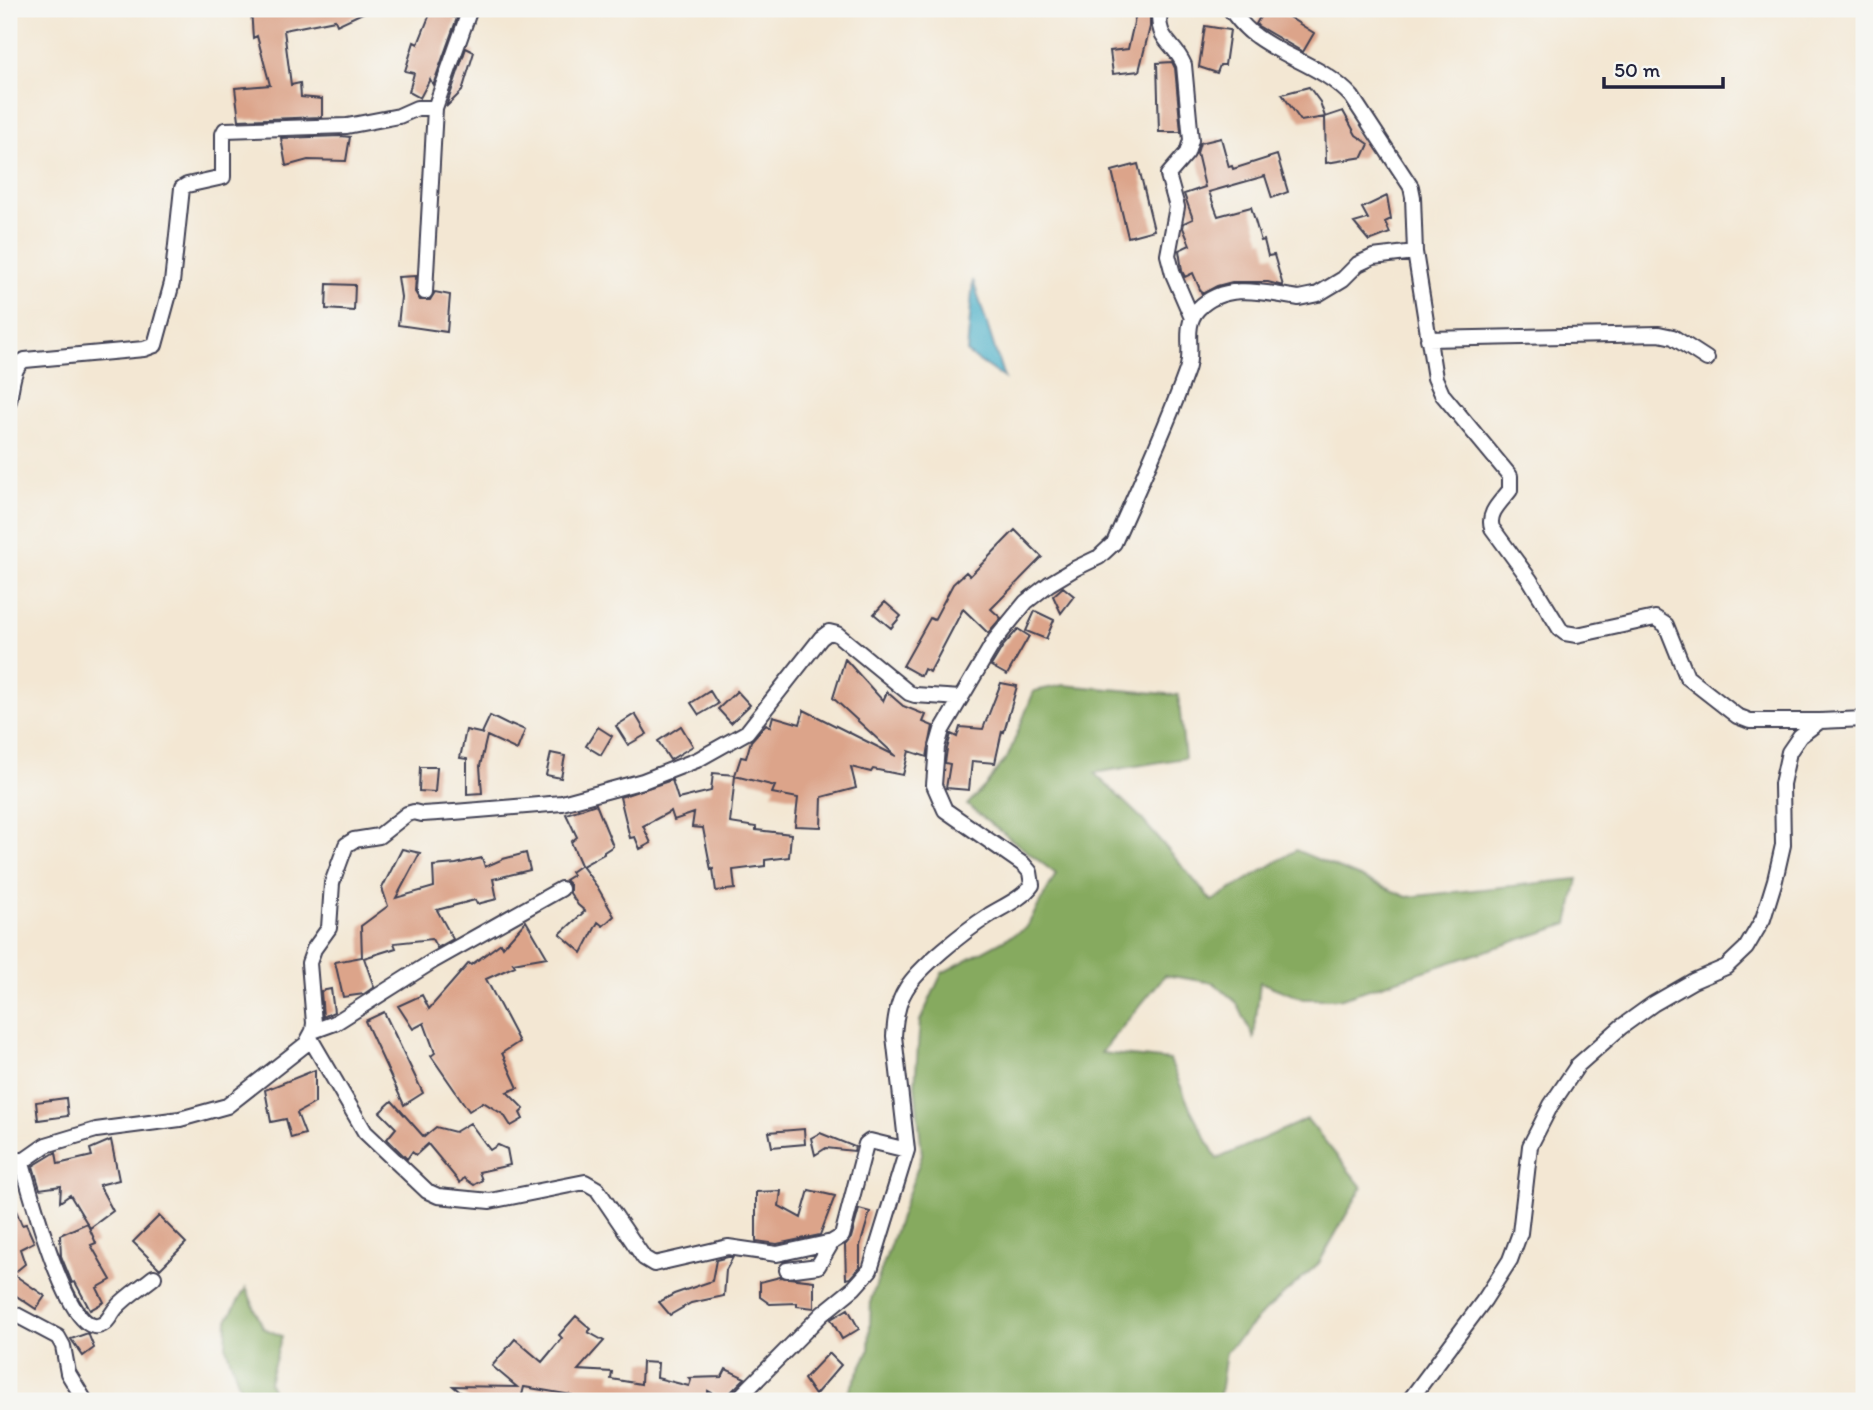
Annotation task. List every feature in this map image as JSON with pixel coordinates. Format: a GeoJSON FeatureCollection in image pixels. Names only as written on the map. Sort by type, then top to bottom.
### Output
{"type":"FeatureCollection","features":[{"type":"Feature","properties":{"kind":"street"},"geometry":{"type":"LineString","coordinates":[[425,292],[435,108],[470,9]]}},
{"type":"Feature","properties":{"kind":"street"},"geometry":{"type":"LineString","coordinates":[[1160,9],[1162,37],[1184,65],[1191,140],[1187,153],[1168,175],[1177,207],[1168,255],[1192,318]]}},
{"type":"Feature","properties":{"kind":"street"},"geometry":{"type":"LineString","coordinates":[[1230,9],[1256,37],[1325,74],[1352,97],[1413,192],[1415,252],[1435,378],[1442,394],[1512,481],[1510,490],[1491,514],[1492,528],[1530,580],[1560,629],[1565,633],[1577,635],[1660,619],[1666,625],[1687,677],[1737,716],[1750,721],[1864,719]]}},
{"type":"Feature","properties":{"kind":"street"},"geometry":{"type":"LineString","coordinates":[[9,401],[19,362],[144,349],[155,345],[173,280],[182,188],[223,177],[225,130],[347,126],[399,117],[417,108],[435,108]]}},
{"type":"Feature","properties":{"kind":"street"},"geometry":{"type":"LineString","coordinates":[[736,1401],[870,1270],[907,1150],[894,1036],[895,1019],[905,989],[914,976],[973,927],[1025,893],[1032,885],[1030,872],[1024,865],[945,810],[933,777],[937,747],[943,730],[995,639],[1026,602],[1057,579],[1099,557],[1114,542],[1189,366],[1189,326],[1204,304],[1233,290],[1310,297],[1338,282],[1359,264],[1373,257],[1415,252]]}},
{"type":"Feature","properties":{"kind":"street"},"geometry":{"type":"LineString","coordinates":[[1428,339],[1659,334],[1673,337],[1707,359]]}},
{"type":"Feature","properties":{"kind":"street"},"geometry":{"type":"LineString","coordinates":[[907,1150],[870,1142],[866,1144],[842,1236],[832,1242],[777,1254],[720,1248],[654,1265],[644,1258],[597,1189],[585,1182],[490,1201],[433,1195],[365,1132],[312,1034],[309,963],[314,949],[329,928],[332,883],[346,845],[350,841],[379,836],[407,814],[562,803],[643,781],[697,760],[747,732],[821,638],[829,632],[837,634],[909,693],[961,698]]}},
{"type":"Feature","properties":{"kind":"street"},"geometry":{"type":"LineString","coordinates":[[1409,1401],[1485,1299],[1510,1260],[1520,1233],[1530,1146],[1551,1105],[1578,1065],[1621,1027],[1653,1004],[1693,981],[1726,967],[1746,948],[1763,919],[1776,880],[1783,845],[1782,784],[1789,752],[1801,736],[1821,721]]}},
{"type":"Feature","properties":{"kind":"street"},"geometry":{"type":"LineString","coordinates":[[9,1171],[46,1145],[96,1130],[180,1119],[227,1106],[295,1053],[312,1034],[335,1023],[433,961],[561,889]]}},
{"type":"Feature","properties":{"kind":"street"},"geometry":{"type":"LineString","coordinates":[[22,1160],[55,1268],[80,1318],[89,1325],[98,1326],[108,1321],[117,1306],[154,1277]]}},
{"type":"Feature","properties":{"kind":"street"},"geometry":{"type":"LineString","coordinates":[[786,1270],[818,1266],[832,1242]]}},
{"type":"Feature","properties":{"kind":"street"},"geometry":{"type":"LineString","coordinates":[[9,1311],[58,1337],[63,1346],[68,1373],[85,1401]]}},
{"type":"Feature","properties":{"kind":"green space"},"geometry":{"type":"Polygon","coordinates":[[[1063,685],[1178,695],[1185,758],[1094,773],[1139,816],[1212,901],[1296,850],[1407,897],[1578,879],[1568,924],[1339,999],[1303,999],[1260,982],[1254,1038],[1237,1003],[1214,983],[1165,975],[1101,1053],[1170,1060],[1189,1106],[1217,1159],[1307,1119],[1362,1187],[1319,1263],[1265,1311],[1226,1352],[1219,1401],[844,1401],[869,1351],[871,1299],[922,1155],[915,1085],[920,1021],[942,973],[1026,928],[1056,874],[967,805],[1008,756],[1034,691],[1063,685]]]}},
{"type":"Feature","properties":{"kind":"green space"},"geometry":{"type":"Polygon","coordinates":[[[246,1288],[263,1328],[282,1336],[269,1382],[277,1401],[241,1401],[243,1396],[226,1347],[227,1320],[246,1288]]]}},
{"type":"Feature","properties":{"kind":"water"},"geometry":{"type":"Polygon","coordinates":[[[973,280],[1004,378],[967,353],[973,280]]]}},
{"type":"Feature","properties":{"kind":"building"},"geometry":{"type":"Polygon","coordinates":[[[251,9],[371,9],[337,25],[335,20],[284,30],[291,85],[300,83],[301,97],[322,99],[322,117],[239,120],[235,88],[270,85],[257,36],[253,38],[251,9]]]}},
{"type":"Feature","properties":{"kind":"building"},"geometry":{"type":"Polygon","coordinates":[[[432,9],[457,18],[433,85],[430,79],[420,98],[409,92],[414,73],[405,71],[414,42],[418,44],[432,9]]]}},
{"type":"Feature","properties":{"kind":"building"},"geometry":{"type":"Polygon","coordinates":[[[1137,9],[1150,9],[1150,27],[1139,71],[1113,74],[1110,51],[1128,49],[1137,9]]]}},
{"type":"Feature","properties":{"kind":"building"},"geometry":{"type":"Polygon","coordinates":[[[1249,9],[1276,9],[1314,33],[1303,52],[1258,26],[1256,24],[1260,17],[1249,9]]]}},
{"type":"Feature","properties":{"kind":"building"},"geometry":{"type":"Polygon","coordinates":[[[1205,26],[1230,30],[1225,65],[1220,65],[1217,73],[1199,67],[1205,26]]]}},
{"type":"Feature","properties":{"kind":"building"},"geometry":{"type":"Polygon","coordinates":[[[466,48],[474,52],[462,91],[446,107],[466,48]]]}},
{"type":"Feature","properties":{"kind":"building"},"geometry":{"type":"Polygon","coordinates":[[[1172,62],[1175,68],[1181,132],[1159,132],[1157,63],[1172,62]]]}},
{"type":"Feature","properties":{"kind":"building"},"geometry":{"type":"Polygon","coordinates":[[[1309,87],[1320,102],[1325,117],[1301,121],[1282,94],[1309,87]]]}},
{"type":"Feature","properties":{"kind":"building"},"geometry":{"type":"Polygon","coordinates":[[[1343,111],[1356,135],[1369,144],[1363,157],[1326,163],[1325,117],[1343,111]]]}},
{"type":"Feature","properties":{"kind":"building"},"geometry":{"type":"Polygon","coordinates":[[[350,137],[346,161],[308,160],[286,166],[281,138],[350,137]]]}},
{"type":"Feature","properties":{"kind":"building"},"geometry":{"type":"Polygon","coordinates":[[[1221,138],[1229,167],[1232,166],[1233,169],[1277,155],[1288,192],[1272,198],[1265,176],[1209,192],[1218,216],[1251,207],[1261,241],[1264,240],[1268,256],[1274,255],[1283,286],[1268,282],[1232,282],[1202,294],[1193,273],[1185,277],[1182,271],[1179,250],[1190,245],[1183,228],[1184,223],[1193,219],[1184,194],[1205,187],[1197,153],[1200,143],[1221,138]]]}},
{"type":"Feature","properties":{"kind":"building"},"geometry":{"type":"Polygon","coordinates":[[[1138,164],[1154,230],[1128,237],[1112,171],[1138,164]]]}},
{"type":"Feature","properties":{"kind":"building"},"geometry":{"type":"Polygon","coordinates":[[[1387,196],[1391,219],[1385,222],[1390,233],[1369,241],[1354,223],[1368,219],[1362,208],[1387,196]]]}},
{"type":"Feature","properties":{"kind":"building"},"geometry":{"type":"Polygon","coordinates":[[[416,276],[415,292],[420,300],[430,300],[435,292],[450,295],[447,332],[398,325],[401,297],[398,277],[416,276]]]}},
{"type":"Feature","properties":{"kind":"building"},"geometry":{"type":"Polygon","coordinates":[[[327,284],[355,285],[354,311],[326,309],[327,284]]]}},
{"type":"Feature","properties":{"kind":"building"},"geometry":{"type":"Polygon","coordinates":[[[1015,530],[1042,557],[991,609],[1001,618],[988,633],[963,609],[930,672],[924,669],[921,676],[903,666],[930,618],[934,620],[953,584],[966,572],[970,576],[1015,530]]]}},
{"type":"Feature","properties":{"kind":"building"},"geometry":{"type":"Polygon","coordinates":[[[1063,587],[1074,596],[1061,613],[1053,596],[1063,587]]]}},
{"type":"Feature","properties":{"kind":"building"},"geometry":{"type":"Polygon","coordinates":[[[885,602],[901,616],[891,628],[874,614],[885,602]]]}},
{"type":"Feature","properties":{"kind":"building"},"geometry":{"type":"Polygon","coordinates":[[[1035,611],[1054,620],[1046,639],[1026,631],[1035,611]]]}},
{"type":"Feature","properties":{"kind":"building"},"geometry":{"type":"Polygon","coordinates":[[[1018,629],[1029,636],[1007,675],[991,666],[1018,629]]]}},
{"type":"Feature","properties":{"kind":"building"},"geometry":{"type":"Polygon","coordinates":[[[845,659],[883,701],[887,692],[903,706],[926,715],[923,722],[933,726],[927,757],[909,751],[903,775],[851,767],[856,788],[822,797],[821,827],[795,826],[798,798],[772,793],[775,786],[735,776],[730,823],[756,827],[756,830],[791,834],[789,857],[765,860],[765,866],[733,870],[735,889],[716,891],[703,828],[692,827],[694,813],[674,820],[671,811],[643,826],[651,843],[640,849],[635,837],[630,838],[620,797],[672,780],[678,799],[711,791],[713,773],[735,775],[741,757],[746,758],[751,741],[766,724],[770,727],[773,716],[800,724],[804,710],[896,756],[833,698],[845,659]]]}},
{"type":"Feature","properties":{"kind":"building"},"geometry":{"type":"Polygon","coordinates":[[[1001,683],[1017,686],[995,763],[972,761],[969,790],[946,788],[950,764],[945,763],[951,734],[957,737],[960,727],[983,729],[1001,683]]]}},
{"type":"Feature","properties":{"kind":"building"},"geometry":{"type":"Polygon","coordinates":[[[710,691],[718,704],[699,715],[691,703],[710,691]]]}},
{"type":"Feature","properties":{"kind":"building"},"geometry":{"type":"Polygon","coordinates":[[[737,691],[750,705],[731,723],[718,709],[737,691]]]}},
{"type":"Feature","properties":{"kind":"building"},"geometry":{"type":"Polygon","coordinates":[[[635,714],[647,734],[628,745],[616,726],[635,714]]]}},
{"type":"Feature","properties":{"kind":"building"},"geometry":{"type":"Polygon","coordinates":[[[490,716],[525,730],[517,750],[487,736],[480,766],[482,793],[467,794],[467,759],[460,758],[466,730],[484,734],[482,733],[490,716]]]}},
{"type":"Feature","properties":{"kind":"building"},"geometry":{"type":"Polygon","coordinates":[[[681,726],[693,746],[670,760],[658,741],[681,726]]]}},
{"type":"Feature","properties":{"kind":"building"},"geometry":{"type":"Polygon","coordinates":[[[598,727],[612,736],[601,755],[586,746],[598,727]]]}},
{"type":"Feature","properties":{"kind":"building"},"geometry":{"type":"Polygon","coordinates":[[[551,753],[565,756],[561,778],[546,775],[551,753]]]}},
{"type":"Feature","properties":{"kind":"building"},"geometry":{"type":"Polygon","coordinates":[[[420,767],[437,767],[435,792],[419,791],[420,767]]]}},
{"type":"Feature","properties":{"kind":"building"},"geometry":{"type":"Polygon","coordinates":[[[596,804],[613,846],[582,866],[614,916],[603,926],[598,922],[582,953],[560,934],[585,911],[570,893],[570,885],[565,880],[581,865],[571,842],[577,837],[566,814],[596,804]]]}},
{"type":"Feature","properties":{"kind":"building"},"geometry":{"type":"Polygon","coordinates":[[[402,849],[420,853],[396,898],[434,887],[433,866],[482,858],[485,867],[526,853],[530,870],[493,879],[497,899],[477,904],[475,900],[437,910],[453,939],[437,948],[432,939],[394,943],[396,948],[364,958],[374,987],[364,994],[343,997],[335,962],[362,957],[361,926],[388,906],[382,888],[402,849]]]}},
{"type":"Feature","properties":{"kind":"building"},"geometry":{"type":"Polygon","coordinates":[[[526,921],[547,957],[513,963],[515,966],[486,979],[519,1042],[502,1053],[518,1088],[507,1092],[524,1109],[520,1113],[523,1119],[511,1126],[504,1115],[483,1102],[469,1111],[431,1056],[435,1053],[424,1023],[413,1029],[398,1006],[422,995],[429,1009],[469,963],[471,965],[501,943],[503,947],[526,921]]]}},
{"type":"Feature","properties":{"kind":"building"},"geometry":{"type":"Polygon","coordinates":[[[331,989],[334,1012],[323,1017],[321,991],[331,989]]]}},
{"type":"Feature","properties":{"kind":"building"},"geometry":{"type":"Polygon","coordinates":[[[384,1012],[423,1093],[404,1105],[365,1021],[384,1012]]]}},
{"type":"Feature","properties":{"kind":"building"},"geometry":{"type":"Polygon","coordinates":[[[315,1070],[315,1103],[297,1113],[305,1134],[291,1138],[286,1119],[271,1122],[265,1090],[315,1070]]]}},
{"type":"Feature","properties":{"kind":"building"},"geometry":{"type":"Polygon","coordinates":[[[66,1098],[68,1116],[38,1120],[36,1102],[66,1098]]]}},
{"type":"Feature","properties":{"kind":"building"},"geometry":{"type":"Polygon","coordinates":[[[392,1101],[424,1137],[436,1127],[455,1132],[470,1123],[490,1150],[498,1145],[507,1149],[510,1165],[479,1172],[482,1180],[474,1185],[464,1178],[460,1183],[428,1144],[416,1155],[412,1152],[407,1159],[387,1139],[396,1128],[380,1112],[392,1101]]]}},
{"type":"Feature","properties":{"kind":"building"},"geometry":{"type":"Polygon","coordinates":[[[804,1129],[805,1144],[772,1147],[769,1132],[804,1129]]]}},
{"type":"Feature","properties":{"kind":"building"},"geometry":{"type":"Polygon","coordinates":[[[820,1133],[855,1147],[854,1151],[826,1148],[815,1155],[811,1138],[820,1133]]]}},
{"type":"Feature","properties":{"kind":"building"},"geometry":{"type":"Polygon","coordinates":[[[111,1140],[119,1180],[99,1185],[113,1211],[90,1228],[70,1195],[60,1202],[61,1186],[40,1189],[33,1166],[56,1152],[58,1164],[92,1156],[90,1149],[111,1140]]]}},
{"type":"Feature","properties":{"kind":"building"},"geometry":{"type":"Polygon","coordinates":[[[809,1190],[835,1196],[820,1235],[777,1244],[756,1241],[756,1192],[781,1191],[779,1206],[801,1218],[809,1190]]]}},
{"type":"Feature","properties":{"kind":"building"},"geometry":{"type":"Polygon","coordinates":[[[9,1194],[22,1225],[26,1224],[34,1242],[20,1249],[25,1264],[13,1274],[45,1296],[36,1309],[9,1291],[9,1194]]]}},
{"type":"Feature","properties":{"kind":"building"},"geometry":{"type":"Polygon","coordinates":[[[859,1209],[870,1212],[860,1246],[860,1267],[846,1279],[845,1245],[851,1238],[859,1209]]]}},
{"type":"Feature","properties":{"kind":"building"},"geometry":{"type":"Polygon","coordinates":[[[159,1216],[186,1243],[160,1269],[133,1242],[159,1216]]]}},
{"type":"Feature","properties":{"kind":"building"},"geometry":{"type":"Polygon","coordinates":[[[87,1223],[96,1243],[91,1245],[111,1280],[97,1288],[104,1302],[90,1310],[75,1282],[72,1283],[61,1256],[60,1235],[87,1223]]]}},
{"type":"Feature","properties":{"kind":"building"},"geometry":{"type":"Polygon","coordinates":[[[733,1257],[726,1270],[724,1296],[691,1303],[670,1315],[659,1302],[712,1281],[716,1260],[733,1257]]]}},
{"type":"Feature","properties":{"kind":"building"},"geometry":{"type":"Polygon","coordinates":[[[780,1277],[814,1281],[814,1308],[797,1306],[797,1303],[770,1304],[760,1297],[760,1282],[780,1277]]]}},
{"type":"Feature","properties":{"kind":"building"},"geometry":{"type":"Polygon","coordinates":[[[848,1309],[859,1329],[842,1339],[831,1319],[848,1309]]]}},
{"type":"Feature","properties":{"kind":"building"},"geometry":{"type":"Polygon","coordinates":[[[576,1316],[591,1329],[588,1332],[604,1341],[578,1370],[612,1372],[611,1379],[641,1384],[642,1362],[658,1363],[657,1378],[689,1386],[689,1378],[722,1377],[726,1369],[745,1378],[729,1394],[727,1401],[708,1391],[708,1401],[572,1401],[572,1395],[524,1387],[521,1399],[471,1401],[453,1386],[517,1387],[492,1366],[515,1339],[542,1362],[562,1338],[559,1335],[576,1316]]]}},
{"type":"Feature","properties":{"kind":"building"},"geometry":{"type":"Polygon","coordinates":[[[88,1333],[94,1348],[83,1356],[71,1339],[88,1333]]]}},
{"type":"Feature","properties":{"kind":"building"},"geometry":{"type":"Polygon","coordinates":[[[829,1353],[841,1365],[815,1395],[804,1379],[829,1353]]]}}]}
